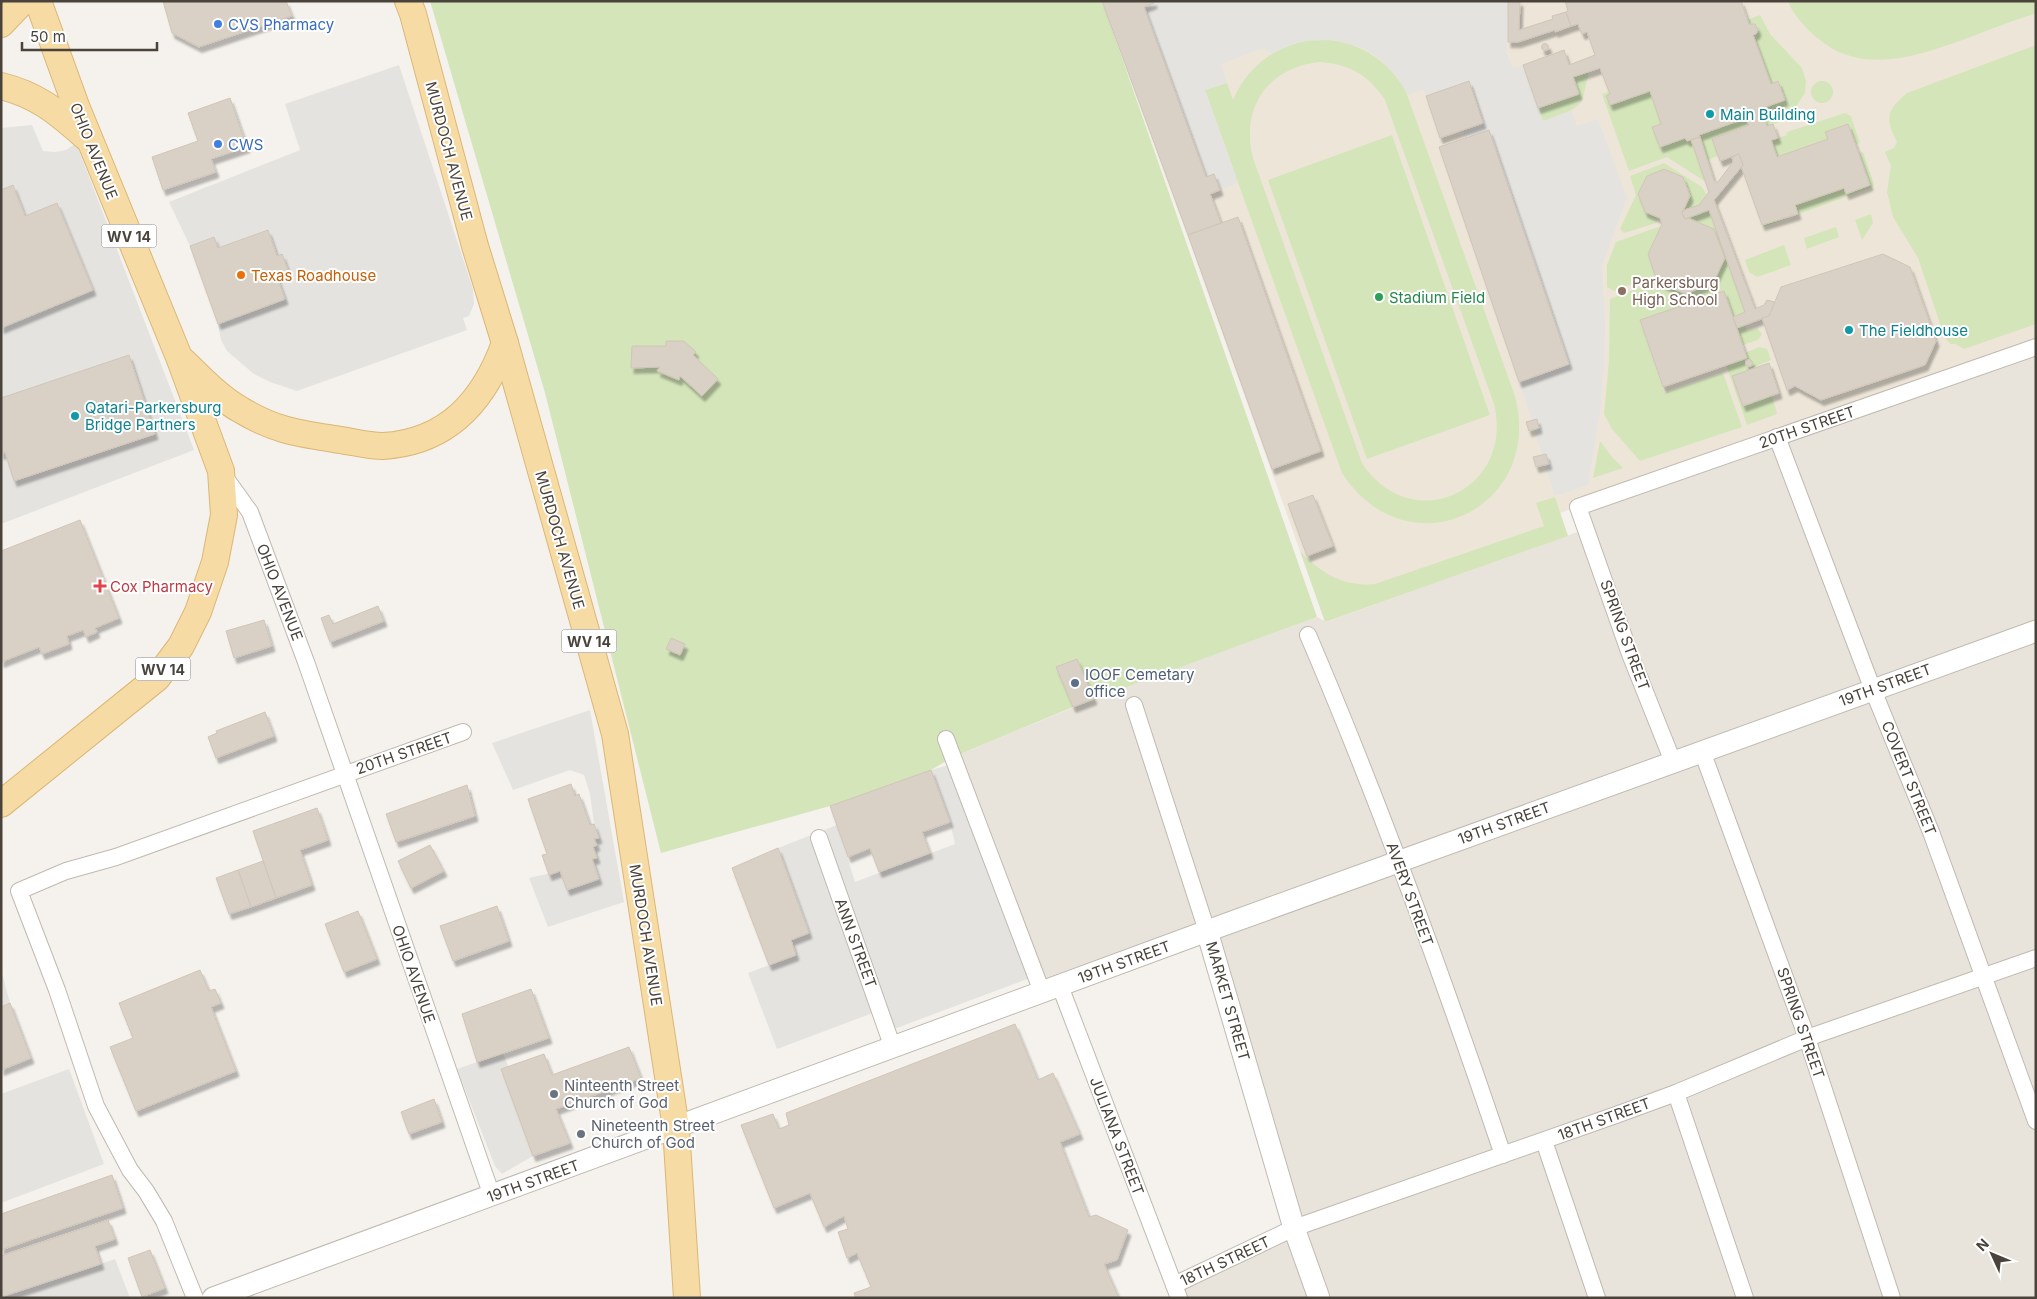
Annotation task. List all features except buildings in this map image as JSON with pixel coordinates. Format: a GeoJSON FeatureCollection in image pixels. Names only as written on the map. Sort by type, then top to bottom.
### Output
{"type":"FeatureCollection","features":[{"type":"Feature","properties":{"kind":"main road"},"geometry":{"type":"LineString","coordinates":[[1,24],[23,1]]}},
{"type":"Feature","properties":{"kind":"main road","name":"OHIO AVENUE"},"geometry":{"type":"LineString","coordinates":[[38,1],[90,141],[178,358],[221,471]]}},
{"type":"Feature","properties":{"kind":"main road","name":"MURDOCH AVENUE"},"geometry":{"type":"LineString","coordinates":[[408,1],[475,246],[505,343],[615,734],[676,1128],[687,1298]]}},
{"type":"Feature","properties":{"kind":"main road"},"geometry":{"type":"LineString","coordinates":[[1,86],[34,96],[52,108],[90,141]]}},
{"type":"Feature","properties":{"kind":"main road"},"geometry":{"type":"LineString","coordinates":[[178,358],[239,410],[267,424],[289,432],[381,446],[404,443],[426,435],[454,421],[467,411],[488,383],[505,343]]}},
{"type":"Feature","properties":{"kind":"main road","name":"WV 14"},"geometry":{"type":"LineString","coordinates":[[1,804],[157,678],[181,646],[198,612],[215,562],[224,515],[221,471]]}},
{"type":"Feature","properties":{"kind":"street","name":"20TH STREET"},"geometry":{"type":"LineString","coordinates":[[1578,506],[2036,346]]}},
{"type":"Feature","properties":{"kind":"street","name":"COVERT STREET"},"geometry":{"type":"LineString","coordinates":[[1777,437],[1873,690],[1931,832],[2036,1121]]}},
{"type":"Feature","properties":{"kind":"street","name":"OHIO AVENUE"},"geometry":{"type":"LineString","coordinates":[[221,471],[230,481],[250,512],[306,662],[492,1196]]}},
{"type":"Feature","properties":{"kind":"street","name":"SPRING STREET"},"geometry":{"type":"LineString","coordinates":[[1578,506],[1630,654],[1673,762]]}},
{"type":"Feature","properties":{"kind":"street","name":"19TH STREET"},"geometry":{"type":"LineString","coordinates":[[213,1298],[1207,931],[2036,630]]}},
{"type":"Feature","properties":{"kind":"street","name":"AVERY STREET"},"geometry":{"type":"LineString","coordinates":[[1308,636],[1347,726],[1504,1155]]}},
{"type":"Feature","properties":{"kind":"street","name":"MARKET STREET"},"geometry":{"type":"LineString","coordinates":[[1134,705],[1207,931],[1294,1228],[1319,1298]]}},
{"type":"Feature","properties":{"kind":"street","name":"20TH STREET"},"geometry":{"type":"LineString","coordinates":[[196,1298],[164,1220],[130,1170],[96,1106],[57,990],[19,891],[66,871],[116,857],[463,732]]}},
{"type":"Feature","properties":{"kind":"street","name":"JULIANA STREET"},"geometry":{"type":"LineString","coordinates":[[946,739],[1176,1292]]}},
{"type":"Feature","properties":{"kind":"street","name":"SPRING STREET"},"geometry":{"type":"LineString","coordinates":[[1702,751],[1807,1038],[1892,1298]]}},
{"type":"Feature","properties":{"kind":"street","name":"ANN STREET"},"geometry":{"type":"LineString","coordinates":[[819,838],[892,1048]]}},
{"type":"Feature","properties":{"kind":"street","name":"18TH STREET"},"geometry":{"type":"LineString","coordinates":[[1176,1292],[1294,1228],[1676,1093],[1807,1038],[2036,958]]}},
{"type":"Feature","properties":{"kind":"street"},"geometry":{"type":"LineString","coordinates":[[1676,1093],[1745,1298]]}},
{"type":"Feature","properties":{"kind":"street"},"geometry":{"type":"LineString","coordinates":[[1544,1141],[1597,1298]]}},
{"type":"Feature","properties":{"kind":"shaded area","name":"Parkersburg High School"},"geometry":{"type":"Polygon","coordinates":[[[1102,1],[2036,1],[2036,347],[1560,513],[1568,536],[1325,622],[1188,235],[1102,1]]]}},
{"type":"Feature","properties":{"kind":"shaded area"},"geometry":{"type":"Polygon","coordinates":[[[1154,1],[1508,1],[1507,53],[1513,68],[1523,65],[1543,121],[1572,110],[1577,126],[1598,119],[1627,198],[1602,266],[1605,326],[1604,364],[1600,412],[1588,485],[1555,496],[1545,465],[1549,464],[1546,454],[1542,455],[1534,430],[1539,428],[1537,419],[1532,420],[1519,382],[1569,364],[1489,130],[1465,138],[1463,130],[1483,123],[1469,81],[1426,96],[1423,90],[1408,95],[1397,76],[1376,56],[1363,48],[1334,40],[1305,41],[1290,45],[1271,54],[1264,48],[1221,64],[1227,83],[1205,90],[1238,183],[1220,190],[1214,174],[1206,177],[1144,7],[1154,3],[1154,1]]]}},
{"type":"Feature","properties":{"kind":"shaded area"},"geometry":{"type":"Polygon","coordinates":[[[399,65],[473,289],[474,304],[469,316],[463,318],[467,330],[297,391],[270,382],[254,374],[227,351],[221,340],[218,324],[284,300],[277,277],[289,272],[282,254],[277,256],[267,230],[218,248],[213,237],[190,246],[169,202],[300,150],[285,104],[399,65]]]}},
{"type":"Feature","properties":{"kind":"shaded area"},"geometry":{"type":"Polygon","coordinates":[[[32,125],[43,151],[55,152],[66,150],[76,143],[194,450],[1,524],[1,454],[5,452],[15,481],[155,433],[129,355],[1,398],[1,328],[93,289],[57,204],[25,216],[13,185],[1,190],[1,128],[32,125]]]}},
{"type":"Feature","properties":{"kind":"shaded area"},"geometry":{"type":"Polygon","coordinates":[[[2036,347],[2036,1298],[1179,1298],[1174,1285],[1294,1228],[1207,932],[1042,992],[953,757],[1094,699],[1317,617],[1326,622],[1586,529],[1578,507],[2036,347]]]}},
{"type":"Feature","properties":{"kind":"shaded area"},"geometry":{"type":"Polygon","coordinates":[[[590,710],[624,902],[548,927],[529,878],[560,871],[567,890],[599,878],[592,859],[597,858],[593,847],[597,845],[594,839],[599,837],[594,824],[590,794],[584,775],[570,770],[513,790],[492,743],[590,710]]]}},
{"type":"Feature","properties":{"kind":"shaded area"},"geometry":{"type":"Polygon","coordinates":[[[963,761],[1043,973],[894,1029],[886,1008],[777,1049],[748,973],[796,955],[791,940],[809,932],[778,848],[837,825],[855,882],[955,844],[950,822],[931,770],[963,761]]]}},
{"type":"Feature","properties":{"kind":"shaded area"},"geometry":{"type":"Polygon","coordinates":[[[1,969],[10,1003],[1,1007],[1,969]]]}},
{"type":"Feature","properties":{"kind":"shaded area"},"geometry":{"type":"Polygon","coordinates":[[[503,1053],[508,1066],[501,1069],[533,1156],[502,1174],[495,1166],[457,1069],[503,1053]]]}},
{"type":"Feature","properties":{"kind":"shaded area"},"geometry":{"type":"Polygon","coordinates":[[[69,1069],[104,1164],[1,1203],[1,1094],[69,1069]]]}},
{"type":"Feature","properties":{"kind":"shaded area"},"geometry":{"type":"Polygon","coordinates":[[[115,1259],[130,1298],[1,1298],[1,1297],[115,1259]]]}},
{"type":"Feature","properties":{"kind":"green space"},"geometry":{"type":"Polygon","coordinates":[[[430,1],[1102,1],[1317,617],[1073,707],[953,757],[931,770],[830,806],[661,853],[545,393],[430,1]]]}},
{"type":"Feature","properties":{"kind":"green space"},"geometry":{"type":"Polygon","coordinates":[[[1788,1],[2036,1],[2036,13],[1929,51],[1910,56],[1871,60],[1852,57],[1834,49],[1816,37],[1796,16],[1788,1]]]}},
{"type":"Feature","properties":{"kind":"green space"},"geometry":{"type":"Polygon","coordinates":[[[1760,15],[1770,34],[1802,68],[1806,81],[1805,93],[1787,120],[1767,126],[1760,109],[1785,100],[1778,82],[1771,84],[1753,35],[1758,31],[1755,24],[1749,24],[1747,20],[1760,15]]]}},
{"type":"Feature","properties":{"kind":"green space"},"geometry":{"type":"Polygon","coordinates":[[[1333,40],[1358,47],[1388,68],[1405,89],[1515,396],[1519,436],[1510,471],[1490,497],[1464,515],[1433,523],[1400,519],[1369,503],[1342,473],[1205,90],[1227,83],[1233,100],[1248,75],[1257,65],[1279,50],[1305,41],[1333,40]],[[1320,62],[1286,72],[1273,81],[1262,93],[1255,107],[1251,123],[1250,140],[1253,158],[1362,463],[1383,486],[1406,498],[1431,500],[1454,494],[1474,481],[1489,460],[1496,435],[1494,404],[1385,100],[1372,84],[1357,72],[1330,63],[1320,62]]]}},
{"type":"Feature","properties":{"kind":"green space"},"geometry":{"type":"Polygon","coordinates":[[[2036,45],[2036,324],[1964,349],[1955,344],[1950,344],[1944,336],[1918,258],[1893,217],[1887,192],[1891,166],[1885,152],[1894,148],[1897,142],[1889,121],[1891,110],[1907,93],[2036,45]]]}},
{"type":"Feature","properties":{"kind":"green space"},"geometry":{"type":"Polygon","coordinates":[[[1589,72],[1582,101],[1564,114],[1543,121],[1538,108],[1578,94],[1573,77],[1589,72]]]}},
{"type":"Feature","properties":{"kind":"green space"},"geometry":{"type":"Polygon","coordinates":[[[1818,81],[1826,81],[1833,88],[1833,96],[1826,103],[1818,103],[1811,96],[1811,88],[1818,81]]]}},
{"type":"Feature","properties":{"kind":"green space"},"geometry":{"type":"Polygon","coordinates":[[[1650,91],[1661,124],[1653,127],[1660,147],[1685,138],[1687,141],[1691,140],[1706,182],[1667,157],[1629,171],[1602,94],[1609,92],[1610,94],[1606,96],[1610,105],[1650,91]]]}},
{"type":"Feature","properties":{"kind":"green space"},"geometry":{"type":"Polygon","coordinates":[[[1845,113],[1851,116],[1860,143],[1856,144],[1848,124],[1825,132],[1828,139],[1777,157],[1771,140],[1787,135],[1786,133],[1790,131],[1845,113]]]}},
{"type":"Feature","properties":{"kind":"green space"},"geometry":{"type":"Polygon","coordinates":[[[1746,118],[1749,125],[1712,139],[1718,156],[1707,160],[1699,135],[1746,118]]]}},
{"type":"Feature","properties":{"kind":"green space","name":"Stadium Field"},"geometry":{"type":"Polygon","coordinates":[[[1392,135],[1490,415],[1367,459],[1268,180],[1392,135]]]}},
{"type":"Feature","properties":{"kind":"green space"},"geometry":{"type":"Polygon","coordinates":[[[1863,152],[1874,184],[1873,187],[1764,227],[1762,225],[1798,214],[1795,205],[1844,188],[1846,194],[1870,185],[1859,153],[1863,152]]]}},
{"type":"Feature","properties":{"kind":"green space"},"geometry":{"type":"Polygon","coordinates":[[[1664,163],[1702,187],[1707,195],[1699,205],[1684,210],[1690,196],[1683,177],[1664,169],[1647,176],[1638,194],[1645,212],[1658,218],[1656,223],[1624,233],[1620,229],[1636,195],[1630,176],[1664,163]]]}},
{"type":"Feature","properties":{"kind":"green space"},"geometry":{"type":"Polygon","coordinates":[[[1709,210],[1745,312],[1733,317],[1724,291],[1640,321],[1664,393],[1723,373],[1742,427],[1640,461],[1612,429],[1604,414],[1609,361],[1610,299],[1657,281],[1685,294],[1725,258],[1714,230],[1688,218],[1709,210]]]}},
{"type":"Feature","properties":{"kind":"green space"},"geometry":{"type":"Polygon","coordinates":[[[1871,214],[1873,223],[1862,240],[1855,220],[1871,214]]]}},
{"type":"Feature","properties":{"kind":"green space"},"geometry":{"type":"Polygon","coordinates":[[[1661,226],[1648,254],[1655,275],[1614,291],[1607,287],[1607,265],[1616,242],[1661,226]]]}},
{"type":"Feature","properties":{"kind":"green space"},"geometry":{"type":"Polygon","coordinates":[[[1836,227],[1839,237],[1807,249],[1804,238],[1836,227]]]}},
{"type":"Feature","properties":{"kind":"green space"},"geometry":{"type":"Polygon","coordinates":[[[1784,245],[1791,265],[1757,277],[1749,272],[1745,260],[1784,245]]]}},
{"type":"Feature","properties":{"kind":"green space"},"geometry":{"type":"Polygon","coordinates":[[[1745,325],[1747,331],[1757,328],[1762,334],[1758,340],[1743,345],[1737,328],[1745,325]]]}},
{"type":"Feature","properties":{"kind":"green space"},"geometry":{"type":"Polygon","coordinates":[[[1759,347],[1767,349],[1771,360],[1733,376],[1772,396],[1777,414],[1747,425],[1726,365],[1747,357],[1745,353],[1759,347]]]}},
{"type":"Feature","properties":{"kind":"green space"},"geometry":{"type":"Polygon","coordinates":[[[1600,441],[1623,468],[1593,478],[1600,441]]]}},
{"type":"Feature","properties":{"kind":"green space"},"geometry":{"type":"Polygon","coordinates":[[[1555,497],[1568,536],[1325,622],[1300,551],[1316,566],[1333,577],[1353,583],[1375,584],[1544,526],[1536,503],[1555,497]]]}},
{"type":"Feature","properties":{"kind":"place","name":"CVS Pharmacy"},"geometry":{"type":"Point","coordinates":[218,24]}},
{"type":"Feature","properties":{"kind":"place","name":"Main Building"},"geometry":{"type":"Point","coordinates":[1710,114]}},
{"type":"Feature","properties":{"kind":"place","name":"CWS"},"geometry":{"type":"Point","coordinates":[218,144]}},
{"type":"Feature","properties":{"kind":"place","name":"Texas Roadhouse"},"geometry":{"type":"Point","coordinates":[241,275]}},
{"type":"Feature","properties":{"kind":"place","name":"Parkersburg High School"},"geometry":{"type":"Point","coordinates":[1622,291]}},
{"type":"Feature","properties":{"kind":"place","name":"Stadium Field"},"geometry":{"type":"Point","coordinates":[1379,297]}},
{"type":"Feature","properties":{"kind":"place","name":"The Fieldhouse"},"geometry":{"type":"Point","coordinates":[1849,330]}},
{"type":"Feature","properties":{"kind":"place","name":"Qatari-Parkersburg Bridge Partners"},"geometry":{"type":"Point","coordinates":[75,416]}},
{"type":"Feature","properties":{"kind":"place","name":"Cox Pharmacy"},"geometry":{"type":"Point","coordinates":[100,586]}},
{"type":"Feature","properties":{"kind":"place","name":"IOOF Cemetary office"},"geometry":{"type":"Point","coordinates":[1075,683]}},
{"type":"Feature","properties":{"kind":"place","name":"Ninteenth Street Church of God"},"geometry":{"type":"Point","coordinates":[554,1094]}},
{"type":"Feature","properties":{"kind":"place","name":"Nineteenth Street Church of God"},"geometry":{"type":"Point","coordinates":[581,1134]}}]}
